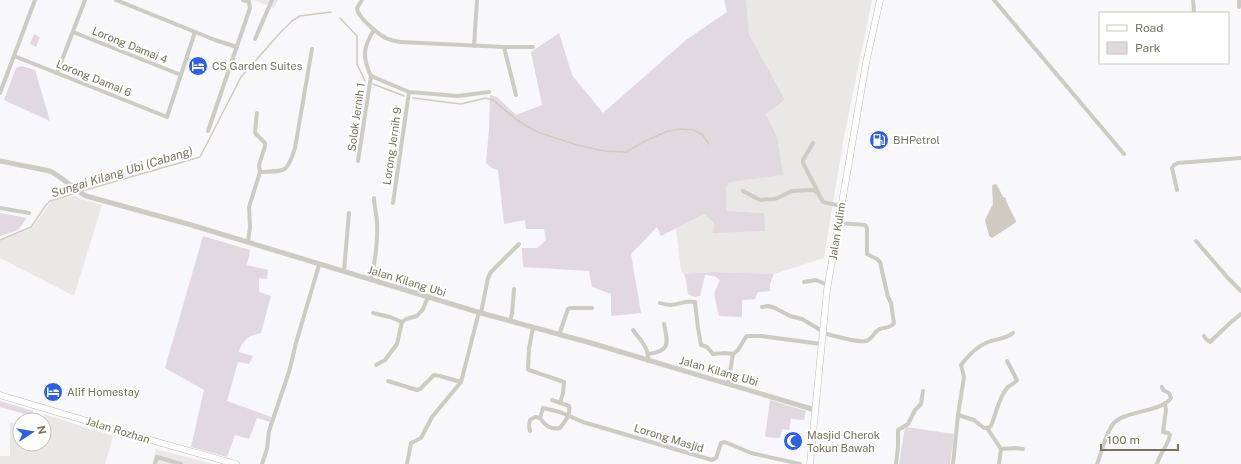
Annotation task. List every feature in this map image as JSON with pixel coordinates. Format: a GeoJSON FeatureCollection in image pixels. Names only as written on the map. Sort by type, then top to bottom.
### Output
{"type":"FeatureCollection","features":[{"type":"Feature","properties":{"kind":"main road","name":"Jalan Kulim"},"geometry":{"type":"LineString","coordinates":[[810,464],[822,332],[828,285],[868,50],[880,0]]}},
{"type":"Feature","properties":{"kind":"main road","name":"Jalan Rozhan"},"geometry":{"type":"LineString","coordinates":[[0,395],[236,464]]}},
{"type":"Feature","properties":{"kind":"street"},"geometry":{"type":"LineString","coordinates":[[0,93],[35,0]]}},
{"type":"Feature","properties":{"kind":"street"},"geometry":{"type":"LineString","coordinates":[[58,73],[85,0]]}},
{"type":"Feature","properties":{"kind":"street"},"geometry":{"type":"LineString","coordinates":[[116,0],[195,32],[237,47]]}},
{"type":"Feature","properties":{"kind":"street"},"geometry":{"type":"LineString","coordinates":[[208,131],[250,8],[249,2],[242,0]]}},
{"type":"Feature","properties":{"kind":"street"},"geometry":{"type":"LineString","coordinates":[[256,39],[272,0]]}},
{"type":"Feature","properties":{"kind":"street"},"geometry":{"type":"LineString","coordinates":[[362,0],[356,11],[374,30],[390,40],[401,42],[504,48],[533,47]]}},
{"type":"Feature","properties":{"kind":"street"},"geometry":{"type":"LineString","coordinates":[[474,46],[477,0]]}},
{"type":"Feature","properties":{"kind":"street"},"geometry":{"type":"LineString","coordinates":[[994,0],[1124,154]]}},
{"type":"Feature","properties":{"kind":"street"},"geometry":{"type":"LineString","coordinates":[[1193,0],[1194,11]]}},
{"type":"Feature","properties":{"kind":"street"},"geometry":{"type":"LineString","coordinates":[[1239,0],[1239,7]]}},
{"type":"Feature","properties":{"kind":"street"},"geometry":{"type":"LineString","coordinates":[[374,30],[368,38],[364,50],[364,58],[371,76],[409,92],[458,96],[489,92]]}},
{"type":"Feature","properties":{"kind":"street","name":"Lorong Damai 4"},"geometry":{"type":"LineString","coordinates":[[73,32],[181,75]]}},
{"type":"Feature","properties":{"kind":"street"},"geometry":{"type":"LineString","coordinates":[[181,75],[195,32]]}},
{"type":"Feature","properties":{"kind":"street"},"geometry":{"type":"LineString","coordinates":[[504,48],[516,95]]}},
{"type":"Feature","properties":{"kind":"street"},"geometry":{"type":"LineString","coordinates":[[260,172],[282,170],[288,167],[290,163],[295,148],[312,49]]}},
{"type":"Feature","properties":{"kind":"street","name":"Lorong Damai 6"},"geometry":{"type":"LineString","coordinates":[[14,56],[167,117],[181,75]]}},
{"type":"Feature","properties":{"kind":"street","name":"Solok Jernih 1"},"geometry":{"type":"LineString","coordinates":[[358,161],[371,76]]}},
{"type":"Feature","properties":{"kind":"street","name":"Lorong Jernih 9"},"geometry":{"type":"LineString","coordinates":[[393,203],[409,92]]}},
{"type":"Feature","properties":{"kind":"street"},"geometry":{"type":"LineString","coordinates":[[248,242],[250,227],[249,207],[260,172],[259,165],[265,146],[265,143],[255,132],[257,113]]}},
{"type":"Feature","properties":{"kind":"street"},"geometry":{"type":"LineString","coordinates":[[813,143],[803,160],[803,163],[823,202],[841,206]]}},
{"type":"Feature","properties":{"kind":"street"},"geometry":{"type":"LineString","coordinates":[[1177,190],[1172,168],[1174,165],[1241,158]]}},
{"type":"Feature","properties":{"kind":"street","name":"Jalan Kilang Ubi"},"geometry":{"type":"LineString","coordinates":[[0,161],[50,171],[63,178],[78,192],[86,196],[188,224],[480,313],[559,336],[591,343],[815,410]]}},
{"type":"Feature","properties":{"kind":"street"},"geometry":{"type":"LineString","coordinates":[[743,191],[760,200],[775,199],[792,191],[813,190],[818,193]]}},
{"type":"Feature","properties":{"kind":"street"},"geometry":{"type":"LineString","coordinates":[[371,280],[377,250],[377,222],[374,198]]}},
{"type":"Feature","properties":{"kind":"street"},"geometry":{"type":"LineString","coordinates":[[0,208],[29,213]]}},
{"type":"Feature","properties":{"kind":"street"},"geometry":{"type":"LineString","coordinates":[[344,271],[349,213]]}},
{"type":"Feature","properties":{"kind":"street"},"geometry":{"type":"LineString","coordinates":[[762,307],[768,306],[790,316],[802,319],[822,332],[856,340],[866,341],[872,338],[878,330],[892,326],[894,323],[891,303],[888,297],[880,262],[878,259],[867,254],[867,228],[865,225],[849,222],[845,224],[838,223]]}},
{"type":"Feature","properties":{"kind":"street"},"geometry":{"type":"LineString","coordinates":[[1196,241],[1241,291]]}},
{"type":"Feature","properties":{"kind":"street"},"geometry":{"type":"LineString","coordinates":[[407,464],[411,443],[421,438],[432,417],[460,382],[491,272],[519,244]]}},
{"type":"Feature","properties":{"kind":"street"},"geometry":{"type":"LineString","coordinates":[[262,464],[267,448],[269,431],[289,372],[319,265]]}},
{"type":"Feature","properties":{"kind":"street"},"geometry":{"type":"LineString","coordinates":[[804,282],[816,280],[828,285]]}},
{"type":"Feature","properties":{"kind":"street"},"geometry":{"type":"LineString","coordinates":[[510,321],[514,289]]}},
{"type":"Feature","properties":{"kind":"street"},"geometry":{"type":"LineString","coordinates":[[373,313],[390,317],[402,322],[418,316],[428,297]]}},
{"type":"Feature","properties":{"kind":"street"},"geometry":{"type":"LineString","coordinates":[[660,303],[667,306],[674,306],[690,301],[695,302],[701,346],[706,347],[713,354],[733,354]]}},
{"type":"Feature","properties":{"kind":"street"},"geometry":{"type":"LineString","coordinates":[[559,336],[570,308],[592,308]]}},
{"type":"Feature","properties":{"kind":"street"},"geometry":{"type":"LineString","coordinates":[[1204,336],[1210,342],[1241,314]]}},
{"type":"Feature","properties":{"kind":"street"},"geometry":{"type":"LineString","coordinates":[[376,365],[385,360],[397,344],[402,322]]}},
{"type":"Feature","properties":{"kind":"street"},"geometry":{"type":"LineString","coordinates":[[648,354],[664,350],[666,344],[664,324]]}},
{"type":"Feature","properties":{"kind":"street"},"geometry":{"type":"LineString","coordinates":[[533,328],[529,348],[528,368],[529,370],[564,382],[560,403]]}},
{"type":"Feature","properties":{"kind":"street"},"geometry":{"type":"LineString","coordinates":[[633,330],[647,348],[648,361]]}},
{"type":"Feature","properties":{"kind":"street"},"geometry":{"type":"LineString","coordinates":[[953,464],[964,377],[961,365],[975,350],[982,345],[1013,333]]}},
{"type":"Feature","properties":{"kind":"street"},"geometry":{"type":"LineString","coordinates":[[728,384],[733,354],[741,348],[744,339],[747,336],[761,336],[821,344]]}},
{"type":"Feature","properties":{"kind":"street"},"geometry":{"type":"LineString","coordinates":[[987,428],[991,426],[994,413],[1003,394],[1008,387],[1017,380],[1007,361]]}},
{"type":"Feature","properties":{"kind":"street"},"geometry":{"type":"LineString","coordinates":[[388,381],[418,390],[434,375],[460,382]]}},
{"type":"Feature","properties":{"kind":"street"},"geometry":{"type":"LineString","coordinates":[[1097,464],[1113,422],[1122,417],[1170,400],[1171,398],[1169,393],[1163,390],[1162,387]]}},
{"type":"Feature","properties":{"kind":"street"},"geometry":{"type":"LineString","coordinates":[[896,464],[898,430],[908,424],[915,410],[921,404],[924,391]]}},
{"type":"Feature","properties":{"kind":"street"},"geometry":{"type":"LineString","coordinates":[[530,431],[529,426],[531,418],[535,417],[540,418],[546,426],[558,429],[560,428],[570,412],[569,406],[552,400]]}},
{"type":"Feature","properties":{"kind":"street"},"geometry":{"type":"LineString","coordinates":[[1157,464],[1170,435],[1163,432],[1166,410],[1165,403]]}},
{"type":"Feature","properties":{"kind":"street"},"geometry":{"type":"LineString","coordinates":[[540,418],[543,408],[560,412],[568,416]]}},
{"type":"Feature","properties":{"kind":"street"},"geometry":{"type":"LineString","coordinates":[[958,415],[968,417],[984,428],[987,428],[1001,449],[1000,464]]}},
{"type":"Feature","properties":{"kind":"street","name":"Lorong Masjid"},"geometry":{"type":"LineString","coordinates":[[568,416],[583,422],[712,460],[716,458],[721,443],[725,442],[751,452],[800,464]]}},
{"type":"Feature","properties":{"kind":"street"},"geometry":{"type":"LineString","coordinates":[[1001,449],[1023,449]]}},
{"type":"Feature","properties":{"kind":"street","name":"Jalan Rozhan"},"geometry":{"type":"LineString","coordinates":[[155,464],[157,458],[181,464]]}},
{"type":"Feature","properties":{"kind":"shaded area"},"geometry":{"type":"Polygon","coordinates":[[[254,0],[278,0],[274,8],[254,0]]]}},
{"type":"Feature","properties":{"kind":"shaded area"},"geometry":{"type":"Polygon","coordinates":[[[745,0],[872,0],[844,137],[824,258],[774,274],[713,272],[684,274],[681,271],[676,228],[704,214],[714,223],[713,232],[764,213],[726,211],[726,188],[729,182],[777,137],[766,114],[785,100],[749,34],[745,0]]]}},
{"type":"Feature","properties":{"kind":"shaded area"},"geometry":{"type":"Polygon","coordinates":[[[995,184],[1003,197],[1006,198],[1016,221],[992,238],[989,236],[985,220],[993,204],[992,186],[995,184]]]}},
{"type":"Feature","properties":{"kind":"shaded area"},"geometry":{"type":"Polygon","coordinates":[[[76,195],[78,198],[102,205],[74,296],[0,258],[0,241],[32,228],[51,202],[76,195]]]}},
{"type":"Feature","properties":{"kind":"shaded area"},"geometry":{"type":"Polygon","coordinates":[[[52,417],[113,436],[105,464],[0,464],[0,456],[10,456],[10,422],[12,423],[12,452],[52,452],[52,417]]]}},
{"type":"Feature","properties":{"kind":"shaded area"},"geometry":{"type":"Polygon","coordinates":[[[156,449],[213,464],[152,464],[156,449]]]}},
{"type":"Feature","properties":{"kind":"green space"},"geometry":{"type":"Polygon","coordinates":[[[724,0],[746,0],[749,34],[785,100],[766,114],[777,137],[783,175],[729,182],[726,188],[726,211],[764,213],[765,231],[713,233],[714,223],[704,214],[661,236],[657,227],[631,254],[641,313],[611,316],[611,294],[592,287],[589,271],[523,267],[522,248],[537,248],[546,240],[544,229],[526,229],[525,220],[504,224],[498,170],[492,168],[486,163],[490,95],[497,97],[516,115],[542,105],[531,52],[559,33],[572,75],[603,113],[686,40],[727,12],[724,0]]]}},
{"type":"Feature","properties":{"kind":"green space"},"geometry":{"type":"Polygon","coordinates":[[[34,34],[40,37],[36,47],[30,44],[34,34]]]}},
{"type":"Feature","properties":{"kind":"green space"},"geometry":{"type":"Polygon","coordinates":[[[22,66],[35,70],[50,121],[4,100],[16,68],[22,66]]]}},
{"type":"Feature","properties":{"kind":"green space"},"geometry":{"type":"Polygon","coordinates":[[[0,213],[27,218],[18,230],[0,236],[0,213]]]}},
{"type":"Feature","properties":{"kind":"green space"},"geometry":{"type":"Polygon","coordinates":[[[203,236],[250,250],[247,265],[268,270],[267,279],[259,278],[259,292],[271,296],[261,333],[253,335],[244,341],[239,352],[253,356],[249,364],[238,362],[227,401],[271,417],[270,422],[257,418],[249,439],[235,435],[227,457],[191,447],[204,390],[165,368],[203,236]]]}},
{"type":"Feature","properties":{"kind":"green space"},"geometry":{"type":"Polygon","coordinates":[[[713,272],[774,274],[770,284],[770,291],[758,292],[755,299],[742,300],[742,317],[719,316],[714,294],[720,280],[714,276],[705,275],[700,296],[695,297],[688,294],[684,274],[713,272]]]}},
{"type":"Feature","properties":{"kind":"green space"},"geometry":{"type":"Polygon","coordinates":[[[770,400],[806,411],[804,420],[791,419],[789,430],[782,429],[780,438],[765,437],[770,400]]]}},
{"type":"Feature","properties":{"kind":"green space"},"geometry":{"type":"Polygon","coordinates":[[[0,401],[33,411],[18,412],[0,407],[0,401]]]}},
{"type":"Feature","properties":{"kind":"green space"},"geometry":{"type":"Polygon","coordinates":[[[905,427],[954,434],[950,464],[899,464],[905,427]]]}},
{"type":"Feature","properties":{"kind":"waterway","name":"Sungai Kilang Ubi (Cabang)"},"geometry":{"type":"LineString","coordinates":[[82,191],[200,157],[241,77],[279,34],[292,21],[300,16],[331,12]]}},
{"type":"Feature","properties":{"kind":"waterway","name":"Sungai Kilang Ubi (Cabang)"},"geometry":{"type":"LineString","coordinates":[[340,18],[357,36],[357,64],[365,81]]}},
{"type":"Feature","properties":{"kind":"waterway","name":"Sungai Kilang Ubi (Cabang)"},"geometry":{"type":"LineString","coordinates":[[373,84],[404,96]]}},
{"type":"Feature","properties":{"kind":"waterway","name":"Sungai Kilang Ubi (Cabang)"},"geometry":{"type":"LineString","coordinates":[[413,98],[461,104],[486,98],[493,100],[517,120],[537,132],[574,144],[604,151],[626,152],[647,140],[668,131],[682,129],[694,130],[703,135],[709,144]]}},
{"type":"Feature","properties":{"kind":"waterway","name":"Sungai Kilang Ubi (Cabang)"},"geometry":{"type":"LineString","coordinates":[[0,240],[31,227],[50,201],[76,192]]}},
{"type":"Feature","properties":{"kind":"place","name":"CS Garden Suites"},"geometry":{"type":"Point","coordinates":[198,66]}},
{"type":"Feature","properties":{"kind":"place","name":"BHPetrol"},"geometry":{"type":"Point","coordinates":[879,140]}},
{"type":"Feature","properties":{"kind":"place","name":"Alif Homestay"},"geometry":{"type":"Point","coordinates":[53,392]}},
{"type":"Feature","properties":{"kind":"place","name":"Masjid Cherok Tokun Bawah"},"geometry":{"type":"Point","coordinates":[793,441]}}]}
